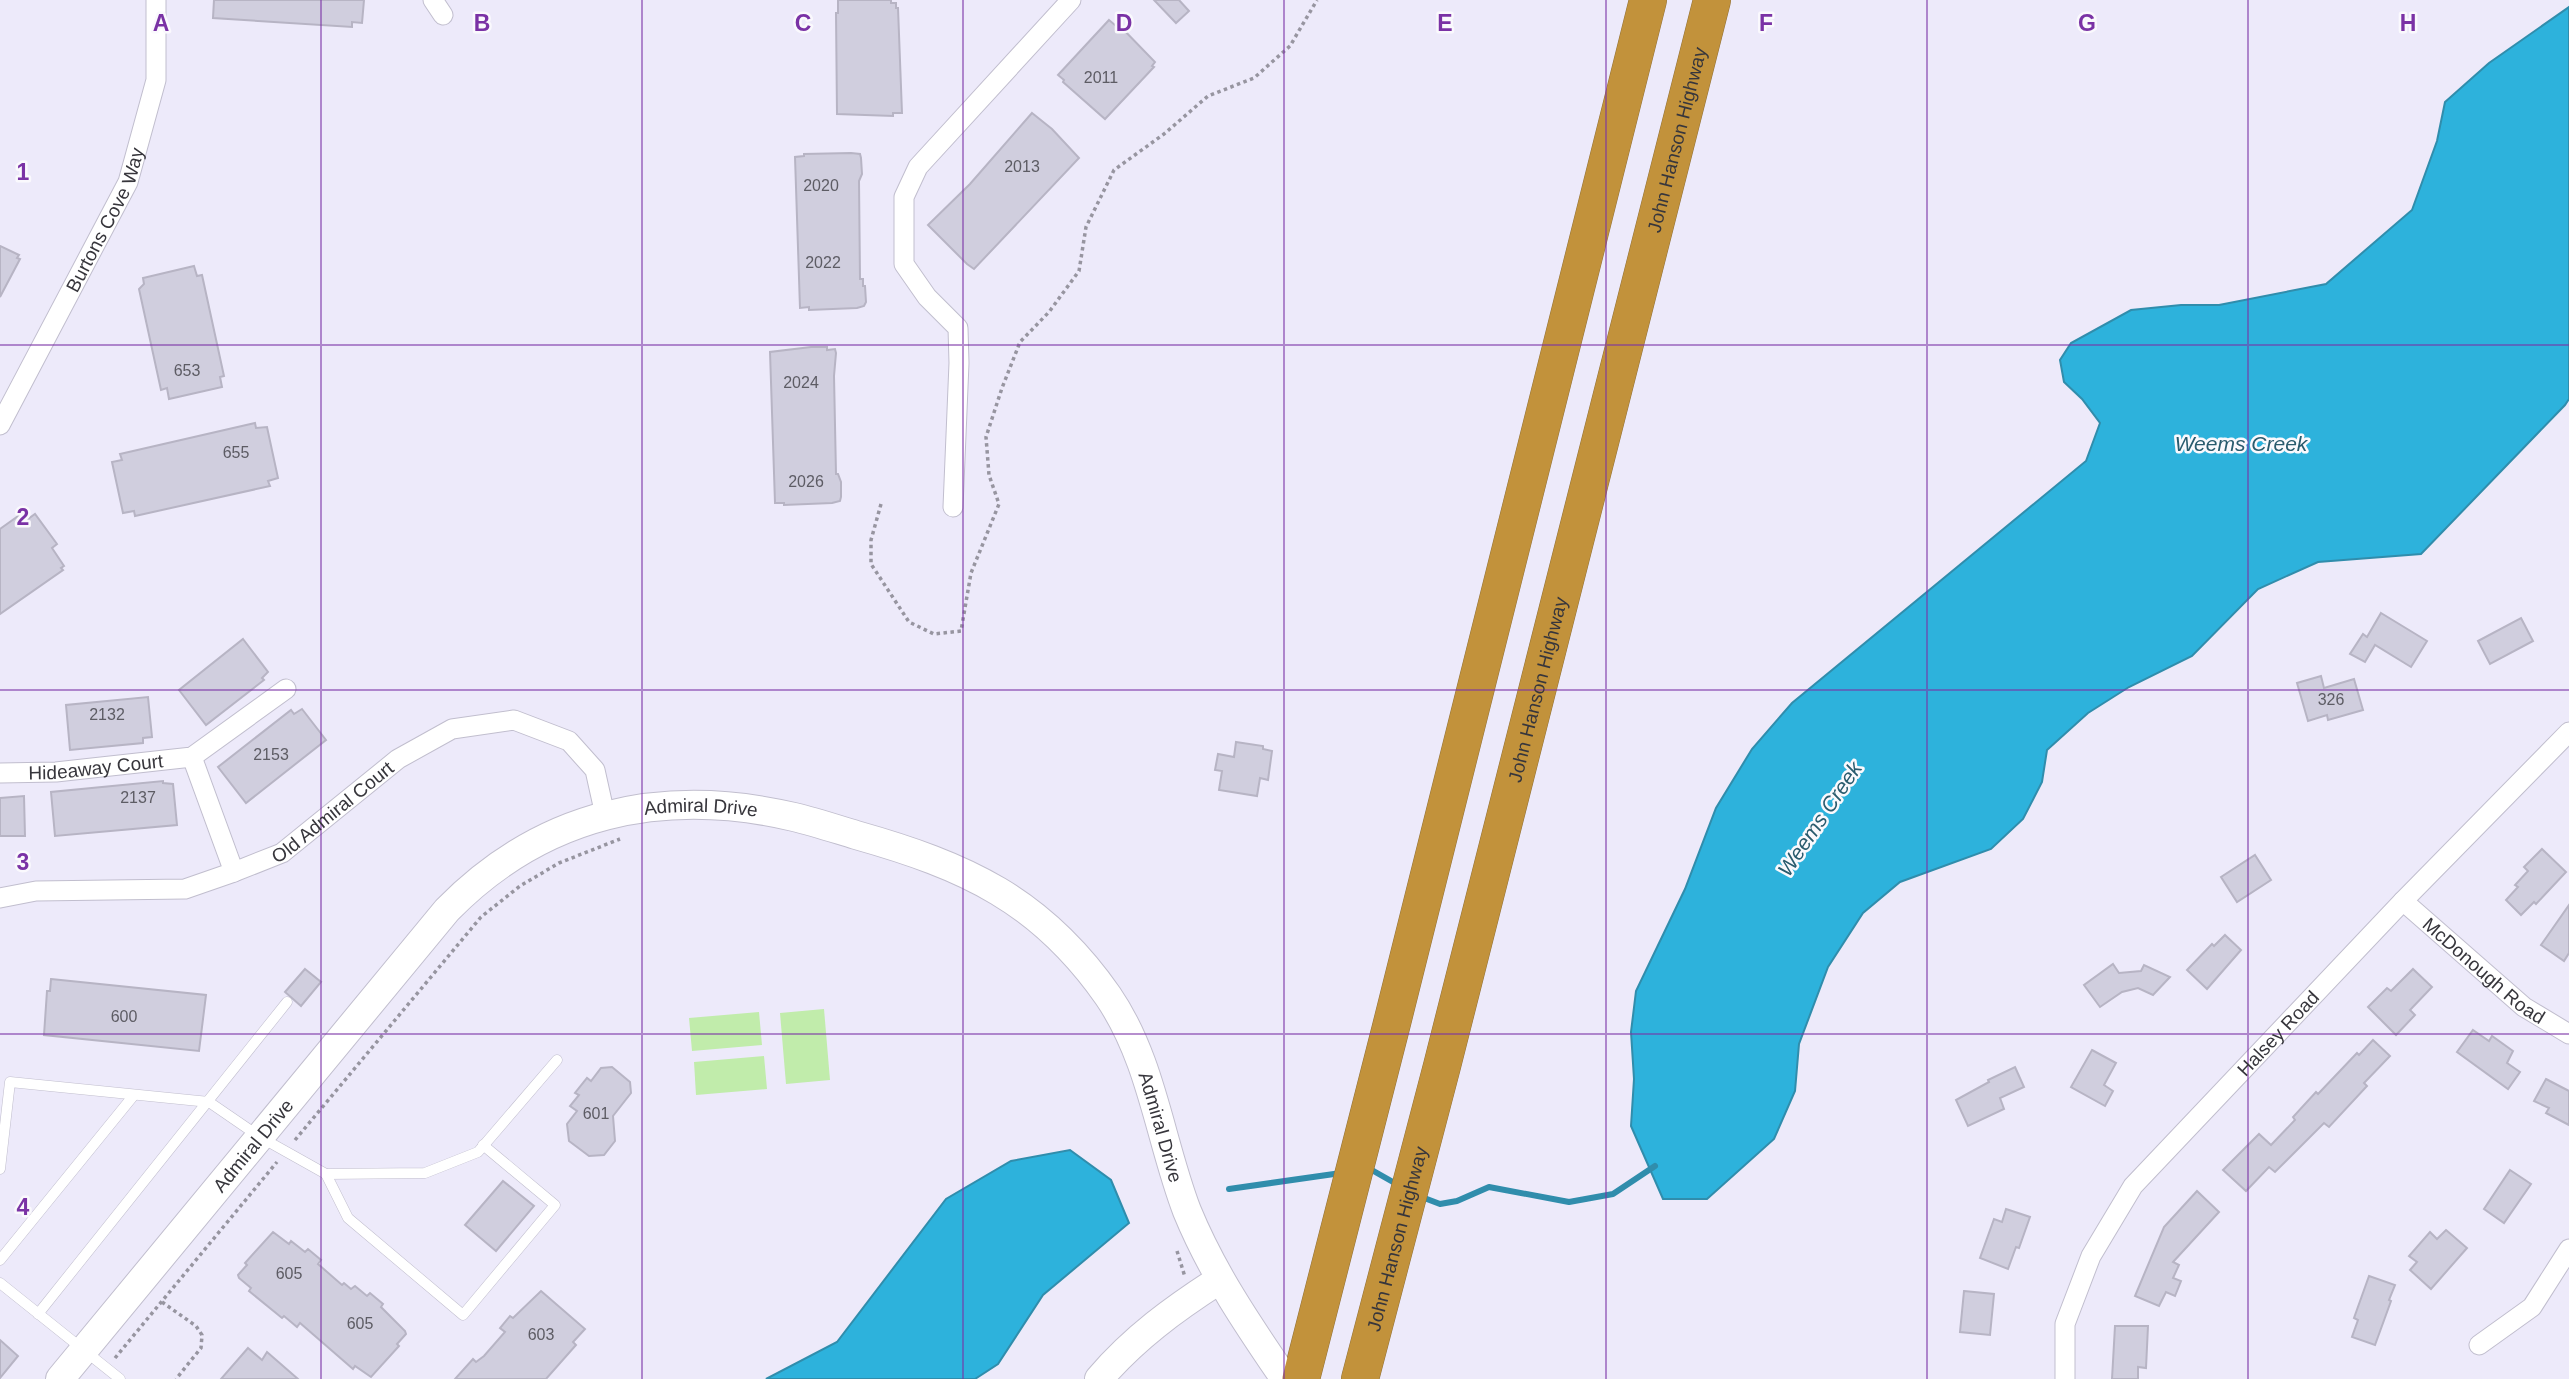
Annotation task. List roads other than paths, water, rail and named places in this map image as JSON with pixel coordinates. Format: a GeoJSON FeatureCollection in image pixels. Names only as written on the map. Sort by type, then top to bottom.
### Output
{"type":"FeatureCollection","features":[{"type":"Feature","properties":{"kind":"highway"},"geometry":{"type":"LineString","coordinates":[[1301,1379],[1648,0]]}},
{"type":"Feature","properties":{"kind":"highway","name":"John Hanson Highway"},"geometry":{"type":"LineString","coordinates":[[1360,1379],[1712,0]]}},
{"type":"Feature","properties":{"kind":"street"},"geometry":{"type":"LineString","coordinates":[[953,507],[958,328],[927,297],[904,264],[904,197],[918,167],[1071,0]]}},
{"type":"Feature","properties":{"kind":"street","name":"Burtons Cove Way"},"geometry":{"type":"LineString","coordinates":[[0,425],[128,182],[156,80],[153,1]]}},
{"type":"Feature","properties":{"kind":"street","name":"Hideaway Court"},"geometry":{"type":"LineString","coordinates":[[0,773],[56,772],[192,757],[286,689]]}},
{"type":"Feature","properties":{"kind":"street","name":"Old Admiral Court"},"geometry":{"type":"LineString","coordinates":[[0,898],[36,891],[185,889],[282,853],[398,759],[452,729],[514,720],[569,741],[595,770],[605,815]]}},
{"type":"Feature","properties":{"kind":"street","name":"Halsey Road"},"geometry":{"type":"LineString","coordinates":[[2065,1379],[2065,1324],[2091,1256],[2133,1186],[2403,901],[2569,732]]}},
{"type":"Feature","properties":{"kind":"street","name":"Hideaway Court"},"geometry":{"type":"LineString","coordinates":[[192,757],[234,872]]}},
{"type":"Feature","properties":{"kind":"street","name":"Admiral Drive"},"geometry":{"type":"LineString","coordinates":[[60,1379],[467,889],[489,871],[542,838],[572,825],[638,809],[696,805],[792,817],[904,849],[989,884],[1037,916],[1083,962],[1124,1022],[1144,1071],[1187,1210],[1219,1280],[1285,1379]]}},
{"type":"Feature","properties":{"kind":"street","name":"McDonough Road"},"geometry":{"type":"LineString","coordinates":[[2403,901],[2524,1007],[2569,1034]]}},
{"type":"Feature","properties":{"kind":"street"},"geometry":{"type":"LineString","coordinates":[[2479,1345],[2532,1307],[2569,1249]]}},
{"type":"Feature","properties":{"kind":"street"},"geometry":{"type":"LineString","coordinates":[[1099,1379],[1133,1342],[1155,1323],[1219,1280]]}},
{"type":"Feature","properties":{"kind":"lane"},"geometry":{"type":"LineString","coordinates":[[38,1314],[287,1002]]}},
{"type":"Feature","properties":{"kind":"lane"},"geometry":{"type":"LineString","coordinates":[[0,1169],[10,1082],[209,1102],[260,1138],[326,1174],[425,1173],[478,1152],[557,1060]]}},
{"type":"Feature","properties":{"kind":"lane"},"geometry":{"type":"LineString","coordinates":[[0,1259],[134,1095]]}},
{"type":"Feature","properties":{"kind":"lane"},"geometry":{"type":"LineString","coordinates":[[326,1174],[348,1218],[463,1315],[555,1205],[484,1145]]}},
{"type":"Feature","properties":{"kind":"lane"},"geometry":{"type":"LineString","coordinates":[[0,1283],[120,1379]]}},
{"type":"Feature","properties":{"kind":"water","name":"Weems Creek"},"geometry":{"type":"Polygon","coordinates":[[[2569,7],[2569,399],[2565,405],[2421,554],[2318,562],[2258,589],[2192,656],[2129,687],[2088,713],[2047,750],[2042,782],[2023,819],[1991,849],[1900,882],[1863,913],[1828,967],[1799,1044],[1795,1091],[1774,1139],[1707,1199],[1663,1199],[1631,1126],[1634,1079],[1631,1032],[1636,991],[1685,889],[1716,808],[1752,749],[1792,703],[2086,461],[2100,423],[2082,399],[2064,382],[2060,360],[2071,343],[2131,310],[2181,305],[2219,305],[2326,284],[2412,210],[2437,141],[2445,102],[2489,63],[2569,7]]]}},
{"type":"Feature","properties":{"kind":"water"},"geometry":{"type":"Polygon","coordinates":[[[1070,1150],[1111,1180],[1129,1223],[1043,1295],[998,1364],[975,1379],[766,1379],[837,1342],[946,1199],[1011,1161],[1070,1150]]]}},
{"type":"Feature","properties":{"kind":"waterway","name":"Weems Creek"},"geometry":{"type":"LineString","coordinates":[[1419,1196],[1440,1204],[1457,1201],[1489,1187],[1569,1202],[1613,1194],[1655,1166]]}},
{"type":"Feature","properties":{"kind":"waterway","name":"Weems Creek"},"geometry":{"type":"LineString","coordinates":[[1366,1170],[1370,1169],[1400,1186]]}},
{"type":"Feature","properties":{"kind":"waterway","name":"Weems Creek"},"geometry":{"type":"LineString","coordinates":[[1229,1189],[1341,1173]]}}]}
